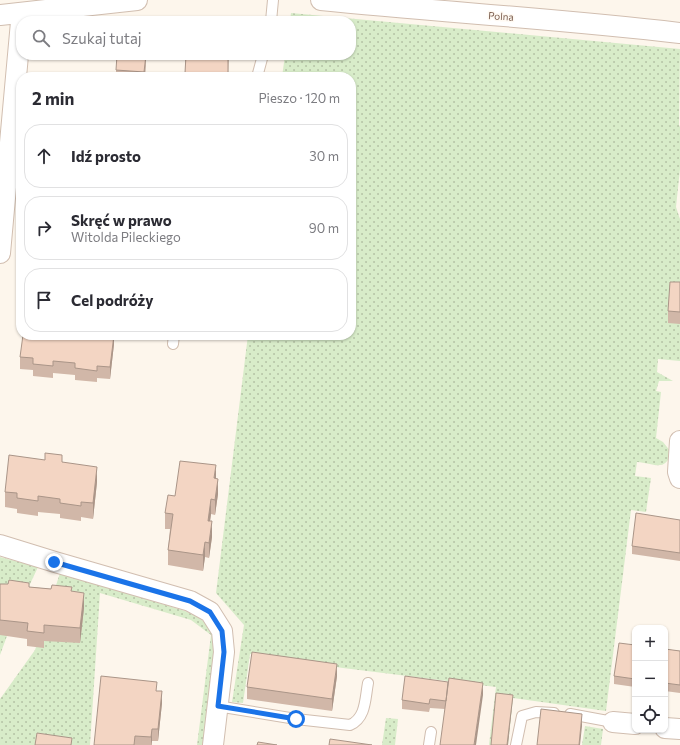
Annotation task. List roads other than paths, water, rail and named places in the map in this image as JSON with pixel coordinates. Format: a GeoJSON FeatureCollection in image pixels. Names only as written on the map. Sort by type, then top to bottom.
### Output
{"type":"FeatureCollection","features":[{"type":"Feature","properties":{"kind":"street"},"geometry":{"type":"LineString","coordinates":[[39,16],[137,0]]}},
{"type":"Feature","properties":{"kind":"street","name":"Polna"},"geometry":{"type":"LineString","coordinates":[[321,0],[446,6],[680,33]]}},
{"type":"Feature","properties":{"kind":"street"},"geometry":{"type":"LineString","coordinates":[[0,15],[16,18]]}},
{"type":"Feature","properties":{"kind":"street"},"geometry":{"type":"LineString","coordinates":[[16,72],[17,60]]}},
{"type":"Feature","properties":{"kind":"street"},"geometry":{"type":"LineString","coordinates":[[0,253],[16,75]]}},
{"type":"Feature","properties":{"kind":"street"},"geometry":{"type":"LineString","coordinates":[[680,450],[678,472],[680,478]]}},
{"type":"Feature","properties":{"kind":"street"},"geometry":{"type":"LineString","coordinates":[[0,545],[190,601],[210,612],[222,631],[224,652],[213,745]]}},
{"type":"Feature","properties":{"kind":"street"},"geometry":{"type":"LineString","coordinates":[[614,722],[632,724]]}},
{"type":"Feature","properties":{"kind":"street"},"geometry":{"type":"LineString","coordinates":[[668,728],[680,729]]}},
{"type":"Feature","properties":{"kind":"lane"},"geometry":{"type":"LineString","coordinates":[[271,16],[273,0]]}},
{"type":"Feature","properties":{"kind":"lane"},"geometry":{"type":"LineString","coordinates":[[258,72],[262,60]]}},
{"type":"Feature","properties":{"kind":"lane"},"geometry":{"type":"LineString","coordinates":[[218,706],[296,719],[350,725],[356,722],[363,712],[368,683]]}},
{"type":"Feature","properties":{"kind":"lane"},"geometry":{"type":"LineString","coordinates":[[516,745],[522,716],[536,712],[567,713],[614,722]]}},
{"type":"Feature","properties":{"kind":"lane"},"geometry":{"type":"LineString","coordinates":[[429,745],[431,732]]}}]}
